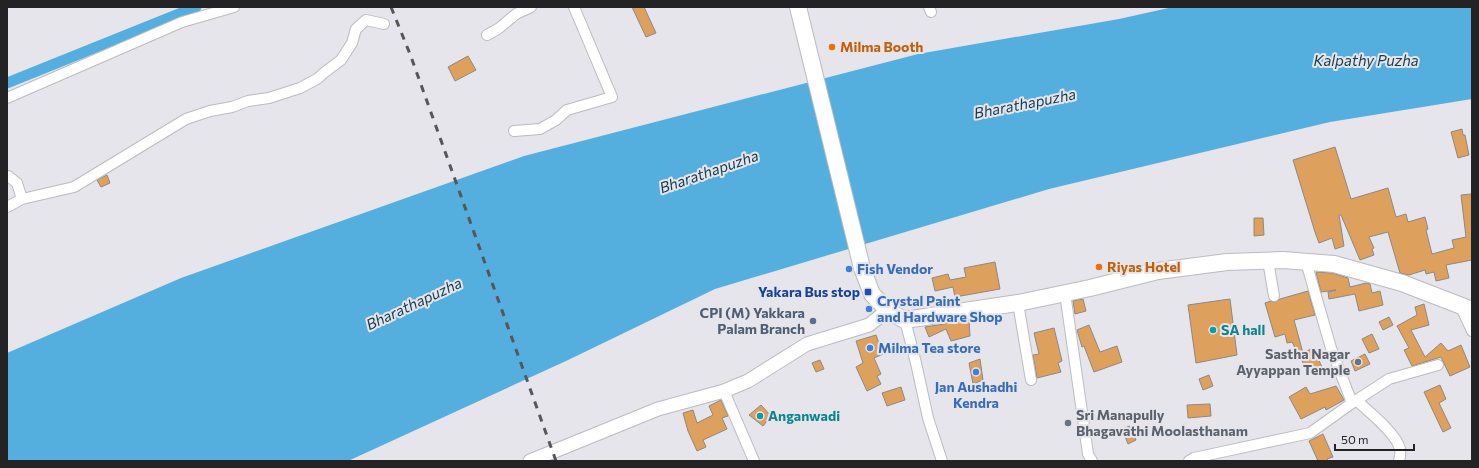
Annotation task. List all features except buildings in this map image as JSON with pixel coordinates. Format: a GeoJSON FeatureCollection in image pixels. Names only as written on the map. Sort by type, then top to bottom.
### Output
{"type":"FeatureCollection","features":[{"type":"Feature","properties":{"kind":"main road"},"geometry":{"type":"LineString","coordinates":[[798,7],[862,268],[872,294],[888,310],[904,320],[1018,303],[1158,271],[1227,262],[1268,261],[1334,264],[1402,283],[1466,307]]}},
{"type":"Feature","properties":{"kind":"street"},"geometry":{"type":"LineString","coordinates":[[7,98],[182,22],[234,7]]}},
{"type":"Feature","properties":{"kind":"street"},"geometry":{"type":"LineString","coordinates":[[487,35],[498,30],[516,14],[531,7]]}},
{"type":"Feature","properties":{"kind":"street"},"geometry":{"type":"LineString","coordinates":[[514,131],[540,129],[556,120],[567,110],[612,97],[574,7]]}},
{"type":"Feature","properties":{"kind":"street"},"geometry":{"type":"LineString","coordinates":[[7,207],[22,199],[74,187],[186,119],[210,110],[232,108],[248,101],[270,98],[300,88],[317,79],[341,60],[352,43],[356,30],[366,20],[384,24]]}},
{"type":"Feature","properties":{"kind":"street"},"geometry":{"type":"LineString","coordinates":[[8,176],[17,184],[22,199]]}},
{"type":"Feature","properties":{"kind":"street"},"geometry":{"type":"LineString","coordinates":[[1268,261],[1274,296]]}},
{"type":"Feature","properties":{"kind":"street"},"geometry":{"type":"LineString","coordinates":[[1306,262],[1331,348],[1354,402],[1376,418],[1393,437],[1400,448],[1399,461]]}},
{"type":"Feature","properties":{"kind":"street"},"geometry":{"type":"LineString","coordinates":[[1066,293],[1088,454],[1092,461]]}},
{"type":"Feature","properties":{"kind":"street"},"geometry":{"type":"LineString","coordinates":[[1018,303],[1031,380]]}},
{"type":"Feature","properties":{"kind":"street"},"geometry":{"type":"LineString","coordinates":[[1466,307],[1472,331]]}},
{"type":"Feature","properties":{"kind":"street"},"geometry":{"type":"LineString","coordinates":[[530,461],[658,409],[724,391],[748,381],[807,344],[868,325],[888,310]]}},
{"type":"Feature","properties":{"kind":"street"},"geometry":{"type":"LineString","coordinates":[[904,320],[916,363],[928,418],[942,461]]}},
{"type":"Feature","properties":{"kind":"street"},"geometry":{"type":"LineString","coordinates":[[1189,461],[1194,458],[1310,433],[1389,379],[1438,364]]}},
{"type":"Feature","properties":{"kind":"street"},"geometry":{"type":"LineString","coordinates":[[724,391],[754,461]]}},
{"type":"Feature","properties":{"kind":"water"},"geometry":{"type":"Polygon","coordinates":[[[1173,7],[1472,7],[1472,99],[1330,122],[1049,189],[715,289],[566,361],[348,461],[7,461],[7,353],[181,278],[524,156],[918,54],[1119,19],[1173,7]]]}},
{"type":"Feature","properties":{"kind":"waterway"},"geometry":{"type":"LineString","coordinates":[[7,83],[196,7]]}},
{"type":"Feature","properties":{"kind":"railway"},"geometry":{"type":"LineString","coordinates":[[391,7],[410,54],[556,461]]}},
{"type":"Feature","properties":{"kind":"place","name":"Milma Booth"},"geometry":{"type":"Point","coordinates":[832,47]}},
{"type":"Feature","properties":{"kind":"place","name":"Riyas Hotel"},"geometry":{"type":"Point","coordinates":[1099,267]}},
{"type":"Feature","properties":{"kind":"place","name":"Fish Vendor"},"geometry":{"type":"Point","coordinates":[849,269]}},
{"type":"Feature","properties":{"kind":"place","name":"Yakara Bus stop"},"geometry":{"type":"Point","coordinates":[868,292]}},
{"type":"Feature","properties":{"kind":"place","name":"Crystal Paint and Hardware Shop"},"geometry":{"type":"Point","coordinates":[869,309]}},
{"type":"Feature","properties":{"kind":"place","name":"CPI (M) Yakkara Palam Branch"},"geometry":{"type":"Point","coordinates":[813,321]}},
{"type":"Feature","properties":{"kind":"place","name":"SA hall"},"geometry":{"type":"Point","coordinates":[1213,330]}},
{"type":"Feature","properties":{"kind":"place","name":"Milma Tea store"},"geometry":{"type":"Point","coordinates":[870,348]}},
{"type":"Feature","properties":{"kind":"place","name":"Sastha Nagar Ayyappan Temple"},"geometry":{"type":"Point","coordinates":[1358,362]}},
{"type":"Feature","properties":{"kind":"place","name":"Jan Aushadhi Kendra"},"geometry":{"type":"Point","coordinates":[976,372]}},
{"type":"Feature","properties":{"kind":"place","name":"Anganwadi"},"geometry":{"type":"Point","coordinates":[760,416]}},
{"type":"Feature","properties":{"kind":"place","name":"Sri Manapully Bhagavathi Moolasthanam"},"geometry":{"type":"Point","coordinates":[1068,423]}},
{"type":"Feature","properties":{"kind":"water label","name":"Kalpathy Puzha"},"geometry":{"type":"Point","coordinates":[1366,61]}},
{"type":"Feature","properties":{"kind":"water label","name":"Bharathapuzha"},"geometry":{"type":"Point","coordinates":[1025,104]}},
{"type":"Feature","properties":{"kind":"water label","name":"Bharathapuzha"},"geometry":{"type":"Point","coordinates":[709,172]}},
{"type":"Feature","properties":{"kind":"water label","name":"Bharathapuzha"},"geometry":{"type":"Point","coordinates":[414,304]}}]}
